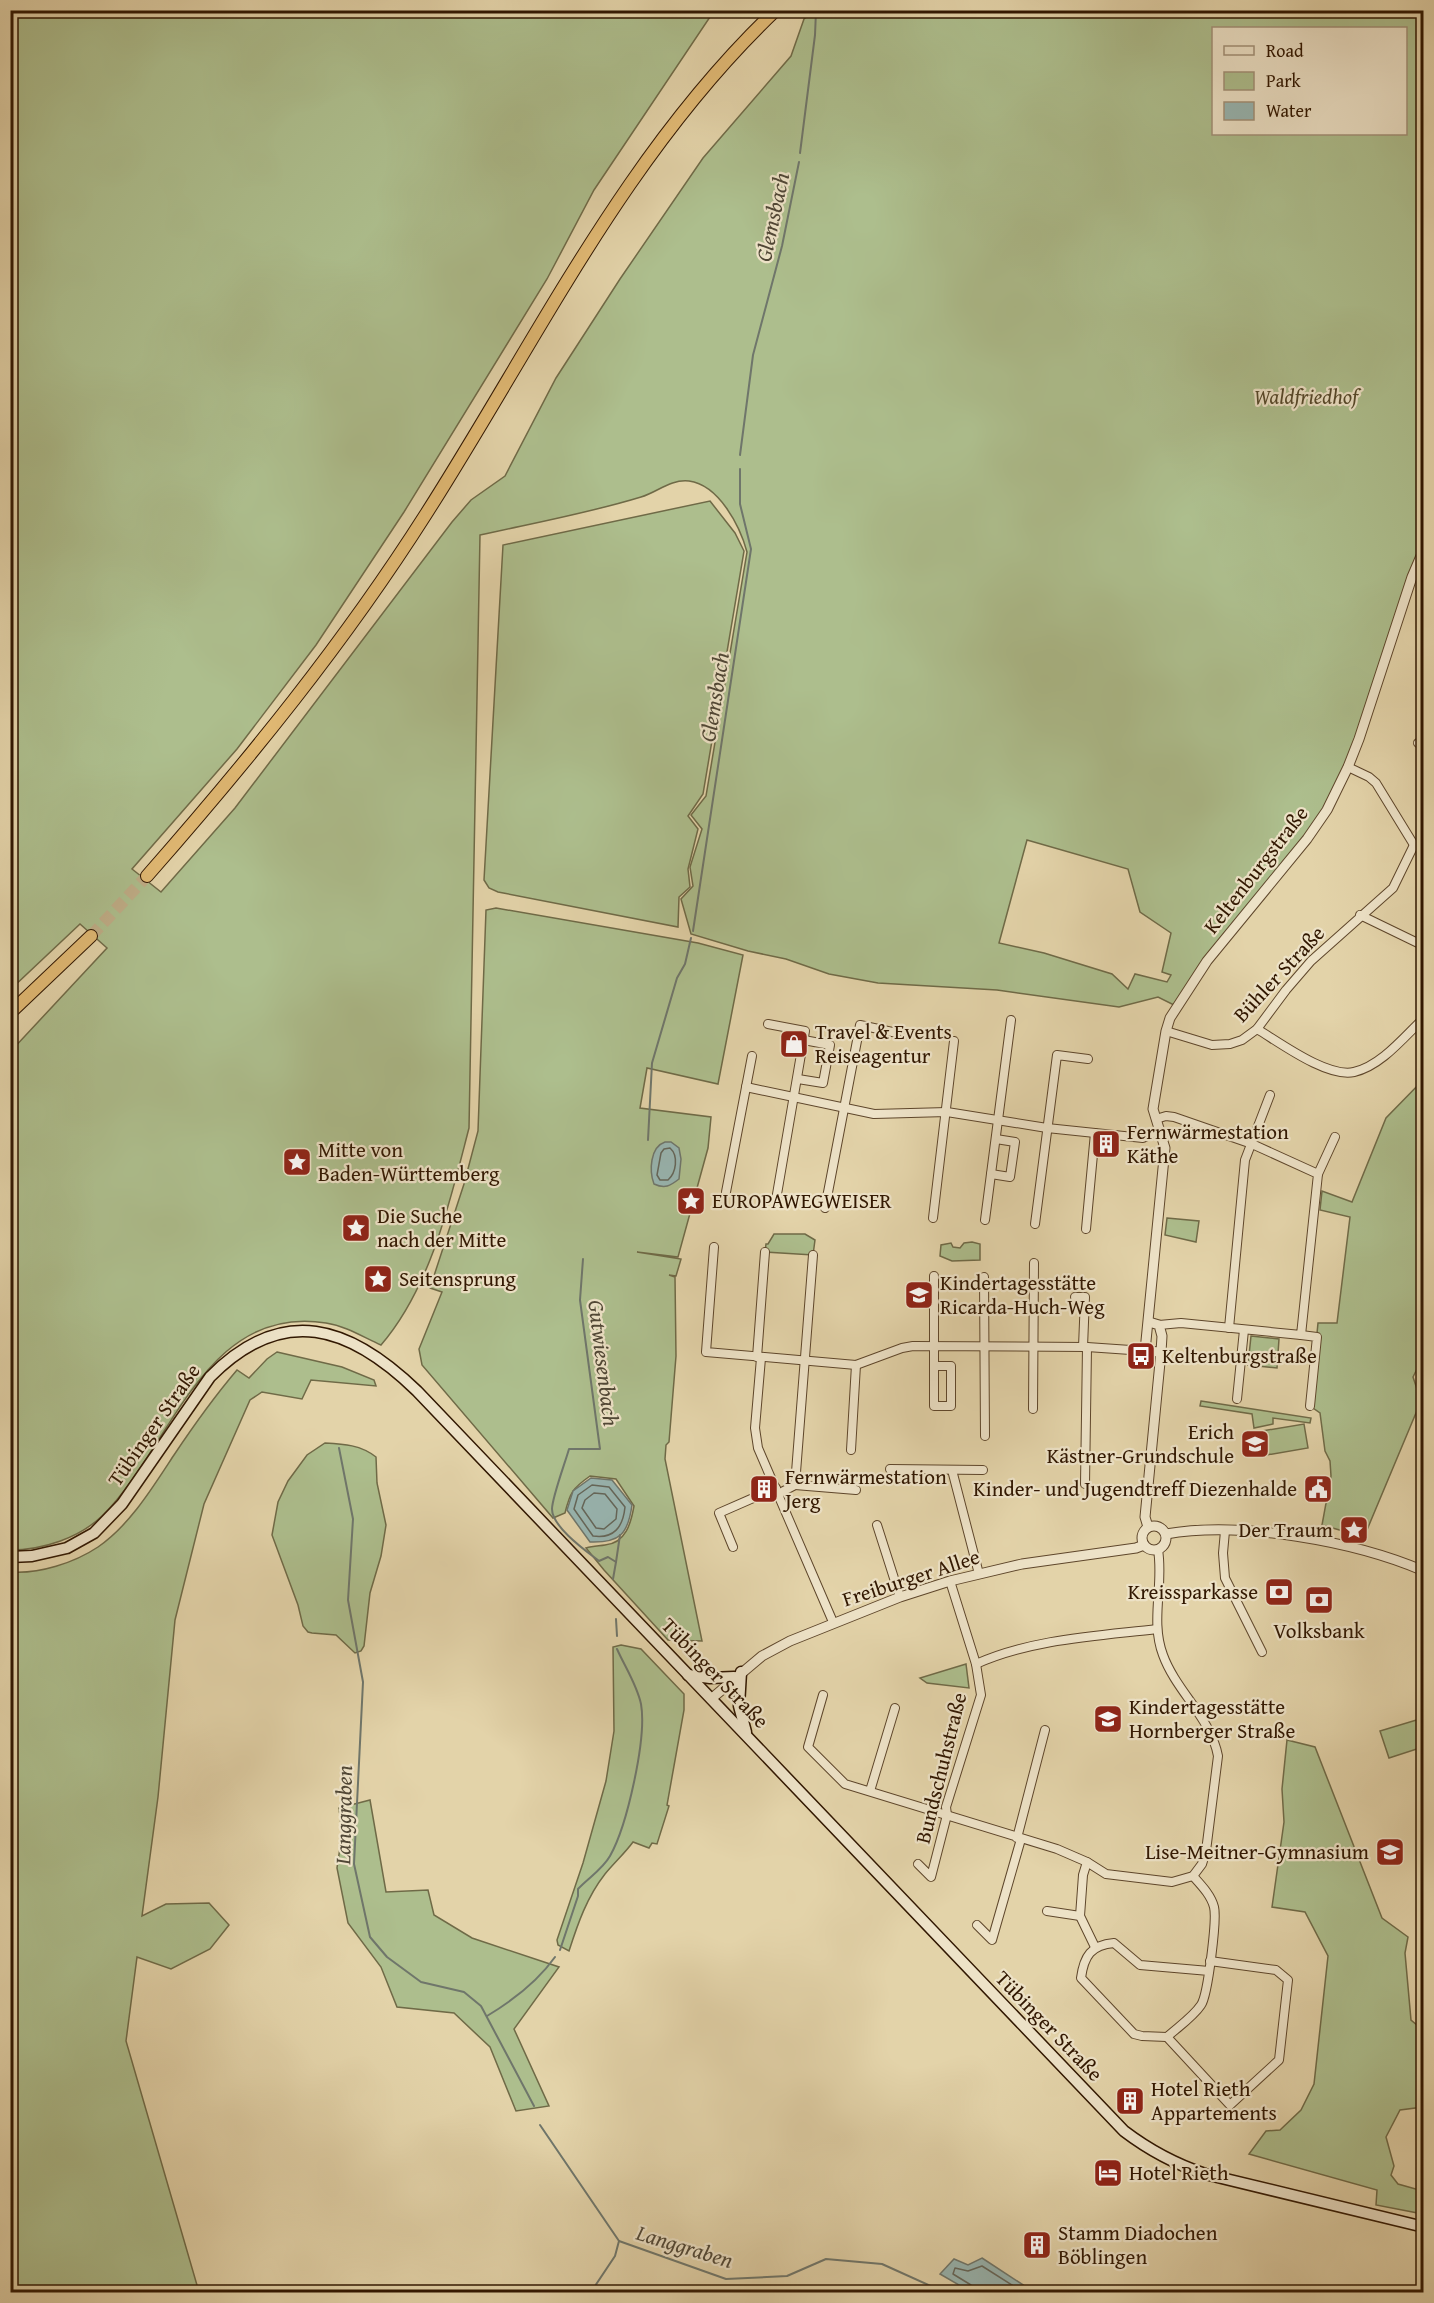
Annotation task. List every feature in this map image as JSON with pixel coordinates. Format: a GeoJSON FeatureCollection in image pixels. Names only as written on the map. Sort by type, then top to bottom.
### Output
{"type":"FeatureCollection","features":[{"type":"Feature","properties":{"kind":"highway"},"geometry":{"type":"LineString","coordinates":[[147,876],[223,790],[342,638],[427,513],[580,261],[630,184],[699,93],[773,13]]}},
{"type":"Feature","properties":{"kind":"highway"},"geometry":{"type":"LineString","coordinates":[[10,1013],[90,936]]}},
{"type":"Feature","properties":{"kind":"main road","name":"Tübinger Straße"},"geometry":{"type":"LineString","coordinates":[[10,1557],[32,1556],[67,1548],[94,1533],[122,1504],[196,1395],[226,1360],[262,1339],[300,1331],[338,1336],[361,1347],[401,1376],[747,1735],[1106,2115],[1138,2142],[1171,2161],[1205,2174],[1424,2227]]}},
{"type":"Feature","properties":{"kind":"main road"},"geometry":{"type":"LineString","coordinates":[[688,1675],[710,1678],[737,1675],[739,1706],[747,1735]]}},
{"type":"Feature","properties":{"kind":"street","name":"Keltenburgstraße"},"geometry":{"type":"LineString","coordinates":[[1145,1351],[1165,1148],[1153,1109],[1166,1031],[1176,1006],[1207,961],[1307,839],[1327,810],[1348,767],[1412,577],[1424,549]]}},
{"type":"Feature","properties":{"kind":"street"},"geometry":{"type":"LineString","coordinates":[[1348,767],[1376,783],[1414,845],[1424,848]]}},
{"type":"Feature","properties":{"kind":"street","name":"Bühler Straße"},"geometry":{"type":"LineString","coordinates":[[1166,1031],[1212,1045],[1230,1044],[1242,1040],[1257,1029],[1286,990],[1311,962],[1360,915],[1393,888],[1414,845]]}},
{"type":"Feature","properties":{"kind":"street"},"geometry":{"type":"LineString","coordinates":[[1360,915],[1424,946]]}},
{"type":"Feature","properties":{"kind":"street"},"geometry":{"type":"LineString","coordinates":[[1257,1029],[1323,1067],[1349,1073],[1365,1068],[1387,1053],[1424,1018]]}},
{"type":"Feature","properties":{"kind":"street"},"geometry":{"type":"LineString","coordinates":[[985,1220],[1011,1020]]}},
{"type":"Feature","properties":{"kind":"street"},"geometry":{"type":"LineString","coordinates":[[768,1024],[805,1031],[776,1200]]}},
{"type":"Feature","properties":{"kind":"street"},"geometry":{"type":"LineString","coordinates":[[825,1208],[860,1025],[897,1033]]}},
{"type":"Feature","properties":{"kind":"street"},"geometry":{"type":"LineString","coordinates":[[798,1079],[823,1083],[830,1045],[804,1040]]}},
{"type":"Feature","properties":{"kind":"street"},"geometry":{"type":"LineString","coordinates":[[933,1218],[954,1041]]}},
{"type":"Feature","properties":{"kind":"street"},"geometry":{"type":"LineString","coordinates":[[1035,1224],[1057,1055],[1088,1059]]}},
{"type":"Feature","properties":{"kind":"street"},"geometry":{"type":"LineString","coordinates":[[726,1192],[752,1056]]}},
{"type":"Feature","properties":{"kind":"street"},"geometry":{"type":"LineString","coordinates":[[746,1087],[874,1114],[947,1112],[1047,1128],[1143,1138],[1160,1130]]}},
{"type":"Feature","properties":{"kind":"street"},"geometry":{"type":"LineString","coordinates":[[1229,1328],[1245,1160],[1270,1095]]}},
{"type":"Feature","properties":{"kind":"street"},"geometry":{"type":"LineString","coordinates":[[1156,1119],[1166,1116],[1174,1117],[1252,1144],[1318,1174]]}},
{"type":"Feature","properties":{"kind":"street"},"geometry":{"type":"LineString","coordinates":[[1086,1229],[1095,1133]]}},
{"type":"Feature","properties":{"kind":"street"},"geometry":{"type":"LineString","coordinates":[[1300,1335],[1318,1174],[1335,1137]]}},
{"type":"Feature","properties":{"kind":"street"},"geometry":{"type":"LineString","coordinates":[[991,1174],[1010,1177],[1015,1142],[996,1139]]}},
{"type":"Feature","properties":{"kind":"street"},"geometry":{"type":"LineString","coordinates":[[714,1248],[706,1352],[856,1365],[902,1348],[934,1346],[1085,1347],[1161,1352]]}},
{"type":"Feature","properties":{"kind":"street"},"geometry":{"type":"LineString","coordinates":[[765,1252],[755,1428],[758,1448],[833,1622]]}},
{"type":"Feature","properties":{"kind":"street"},"geometry":{"type":"LineString","coordinates":[[795,1485],[813,1255]]}},
{"type":"Feature","properties":{"kind":"street"},"geometry":{"type":"LineString","coordinates":[[1033,1409],[1034,1263]]}},
{"type":"Feature","properties":{"kind":"street"},"geometry":{"type":"LineString","coordinates":[[934,1276],[934,1346],[934,1366],[934,1406],[951,1406],[951,1366],[934,1366]]}},
{"type":"Feature","properties":{"kind":"street"},"geometry":{"type":"LineString","coordinates":[[984,1277],[985,1436]]}},
{"type":"Feature","properties":{"kind":"street"},"geometry":{"type":"LineString","coordinates":[[1075,1298],[1085,1297],[1084,1484]]}},
{"type":"Feature","properties":{"kind":"street"},"geometry":{"type":"LineString","coordinates":[[1149,1322],[1159,1325],[1180,1323],[1317,1337],[1310,1406]]}},
{"type":"Feature","properties":{"kind":"street"},"geometry":{"type":"LineString","coordinates":[[1148,1527],[1145,1516],[1162,1336],[1159,1325]]}},
{"type":"Feature","properties":{"kind":"street"},"geometry":{"type":"LineString","coordinates":[[1237,1399],[1244,1330]]}},
{"type":"Feature","properties":{"kind":"street"},"geometry":{"type":"LineString","coordinates":[[851,1450],[856,1365]]}},
{"type":"Feature","properties":{"kind":"street"},"geometry":{"type":"LineString","coordinates":[[890,1469],[983,1470]]}},
{"type":"Feature","properties":{"kind":"street"},"geometry":{"type":"LineString","coordinates":[[952,1470],[979,1574]]}},
{"type":"Feature","properties":{"kind":"street"},"geometry":{"type":"LineString","coordinates":[[733,1546],[719,1513],[795,1485],[856,1490]]}},
{"type":"Feature","properties":{"kind":"street"},"geometry":{"type":"LineString","coordinates":[[877,1525],[900,1597]]}},
{"type":"Feature","properties":{"kind":"street"},"geometry":{"type":"LineString","coordinates":[[823,1695],[808,1747],[845,1784],[1057,1849],[1087,1862],[1106,1874],[1172,1882],[1193,1876],[1202,1864],[1206,1851],[1218,1756],[1210,1732],[1174,1677],[1163,1655],[1157,1629],[1158,1550],[1166,1542],[1166,1534],[1159,1526],[1148,1527],[1142,1535],[1144,1545],[1152,1550],[1158,1550]]}},
{"type":"Feature","properties":{"kind":"street"},"geometry":{"type":"LineString","coordinates":[[1225,1531],[1223,1552],[1226,1578],[1262,1652]]}},
{"type":"Feature","properties":{"kind":"street"},"geometry":{"type":"LineString","coordinates":[[1166,1534],[1260,1532],[1315,1540],[1378,1556],[1424,1571]]}},
{"type":"Feature","properties":{"kind":"street","name":"Freiburger Allee"},"geometry":{"type":"LineString","coordinates":[[711,1699],[762,1656],[833,1622],[900,1597],[950,1581],[1033,1562],[1144,1545]]}},
{"type":"Feature","properties":{"kind":"street","name":"Bundschuhstraße"},"geometry":{"type":"LineString","coordinates":[[918,1864],[931,1877],[947,1815],[946,1807],[981,1695],[976,1664],[950,1581]]}},
{"type":"Feature","properties":{"kind":"street"},"geometry":{"type":"LineString","coordinates":[[976,1664],[999,1653],[1054,1642],[1157,1629]]}},
{"type":"Feature","properties":{"kind":"street"},"geometry":{"type":"LineString","coordinates":[[870,1791],[895,1708]]}},
{"type":"Feature","properties":{"kind":"street"},"geometry":{"type":"LineString","coordinates":[[977,1925],[992,1940],[1045,1730]]}},
{"type":"Feature","properties":{"kind":"street"},"geometry":{"type":"LineString","coordinates":[[1087,1862],[1083,1875],[1080,1916],[1095,1947]]}},
{"type":"Feature","properties":{"kind":"street"},"geometry":{"type":"LineString","coordinates":[[1167,2037],[1202,2004],[1206,1995],[1215,1910],[1212,1900],[1193,1876]]}},
{"type":"Feature","properties":{"kind":"street"},"geometry":{"type":"LineString","coordinates":[[1047,1911],[1080,1916]]}},
{"type":"Feature","properties":{"kind":"street"},"geometry":{"type":"LineString","coordinates":[[1209,1971],[1140,1965],[1114,1943],[1095,1947],[1083,1961],[1081,1978],[1134,2034],[1167,2037],[1230,2105],[1279,2060],[1288,1980],[1276,1970],[1210,1961]]}},
{"type":"Feature","properties":{"kind":"green space","name":"Waldfriedhof"},"geometry":{"type":"Polygon","coordinates":[[[11,11],[714,11],[594,190],[547,279],[404,512],[316,645],[237,749],[132,869],[161,892],[235,808],[452,522],[471,500],[505,476],[556,378],[620,279],[703,158],[791,56],[804,19],[815,11],[1423,11],[1423,543],[1407,582],[1359,739],[1327,810],[1176,1006],[1158,997],[1119,1007],[997,990],[878,983],[829,974],[786,959],[748,951],[691,934],[681,899],[693,886],[690,867],[702,829],[691,815],[706,796],[747,552],[739,530],[727,508],[710,490],[700,484],[682,481],[621,503],[480,535],[469,1128],[446,1213],[426,1270],[398,1322],[381,1345],[347,1329],[326,1323],[284,1323],[249,1335],[220,1358],[194,1387],[126,1488],[102,1516],[83,1531],[60,1541],[35,1548],[10,1550],[11,1051],[107,948],[80,924],[11,989],[11,11]],[[1027,840],[999,943],[1044,953],[1112,974],[1128,989],[1135,974],[1167,982],[1171,975],[1162,972],[1171,933],[1140,912],[1128,869],[1027,840]]]}},
{"type":"Feature","properties":{"kind":"green space"},"geometry":{"type":"Polygon","coordinates":[[[710,501],[735,533],[744,551],[703,794],[688,816],[698,829],[688,869],[690,887],[679,897],[678,927],[498,892],[489,888],[484,880],[503,545],[710,501]]]}},
{"type":"Feature","properties":{"kind":"green space"},"geometry":{"type":"Polygon","coordinates":[[[496,908],[698,943],[743,955],[718,1084],[647,1068],[640,1108],[711,1117],[708,1148],[678,1257],[637,1252],[681,1259],[676,1276],[669,1275],[675,1277],[676,1356],[669,1442],[666,1445],[665,1459],[702,1641],[668,1640],[586,1548],[618,1540],[629,1525],[634,1506],[616,1479],[590,1476],[573,1491],[565,1513],[553,1518],[422,1365],[419,1349],[442,1292],[430,1288],[464,1184],[478,1131],[486,910],[496,908]]]}},
{"type":"Feature","properties":{"kind":"green space"},"geometry":{"type":"Polygon","coordinates":[[[1423,1080],[1424,1355],[1413,1377],[1421,1401],[1364,1537],[1322,1525],[1331,1476],[1330,1461],[1325,1451],[1320,1413],[1310,1406],[1318,1323],[1337,1323],[1350,1217],[1320,1210],[1322,1191],[1352,1202],[1386,1118],[1423,1080]]]}},
{"type":"Feature","properties":{"kind":"green space"},"geometry":{"type":"Polygon","coordinates":[[[1167,1218],[1199,1221],[1196,1242],[1165,1235],[1167,1218]]]}},
{"type":"Feature","properties":{"kind":"green space"},"geometry":{"type":"Polygon","coordinates":[[[774,1234],[805,1234],[815,1240],[813,1255],[765,1252],[766,1244],[774,1234]]]}},
{"type":"Feature","properties":{"kind":"green space"},"geometry":{"type":"Polygon","coordinates":[[[951,1243],[953,1247],[960,1248],[964,1243],[980,1244],[980,1260],[952,1261],[940,1256],[941,1245],[951,1243]]]}},
{"type":"Feature","properties":{"kind":"green space"},"geometry":{"type":"Polygon","coordinates":[[[1251,1336],[1279,1339],[1277,1368],[1248,1365],[1251,1336]]]}},
{"type":"Feature","properties":{"kind":"green space"},"geometry":{"type":"Polygon","coordinates":[[[277,1352],[342,1367],[374,1380],[376,1386],[311,1380],[302,1399],[262,1392],[250,1400],[204,1504],[175,1620],[158,1797],[142,1916],[166,1904],[209,1903],[229,1925],[210,1949],[171,1969],[137,1957],[126,2041],[199,2292],[11,2292],[11,1572],[45,1569],[67,1562],[89,1553],[110,1538],[131,1517],[220,1390],[237,1370],[249,1378],[277,1352]]]}},
{"type":"Feature","properties":{"kind":"green space"},"geometry":{"type":"Polygon","coordinates":[[[1201,1401],[1311,1418],[1310,1423],[1273,1418],[1273,1424],[1254,1428],[1252,1414],[1200,1406],[1201,1401]]]}},
{"type":"Feature","properties":{"kind":"green space"},"geometry":{"type":"Polygon","coordinates":[[[1304,1424],[1308,1448],[1255,1457],[1250,1433],[1304,1424]]]}},
{"type":"Feature","properties":{"kind":"green space"},"geometry":{"type":"Polygon","coordinates":[[[325,1443],[358,1448],[376,1457],[377,1483],[386,1525],[381,1556],[370,1593],[364,1646],[361,1651],[355,1653],[336,1635],[308,1632],[303,1626],[298,1605],[272,1535],[278,1502],[288,1481],[307,1455],[325,1443]]]}},
{"type":"Feature","properties":{"kind":"green space"},"geometry":{"type":"Polygon","coordinates":[[[621,1645],[641,1649],[684,1694],[684,1710],[667,1805],[669,1806],[657,1844],[652,1843],[649,1848],[633,1842],[605,1874],[584,1911],[569,1951],[558,1945],[557,1940],[583,1863],[606,1781],[614,1731],[613,1647],[621,1645]]]}},
{"type":"Feature","properties":{"kind":"green space"},"geometry":{"type":"Polygon","coordinates":[[[966,1664],[969,1688],[927,1683],[920,1678],[966,1664]]]}},
{"type":"Feature","properties":{"kind":"green space"},"geometry":{"type":"Polygon","coordinates":[[[1423,1718],[1423,1747],[1389,1758],[1380,1731],[1423,1718]]]}},
{"type":"Feature","properties":{"kind":"green space"},"geometry":{"type":"Polygon","coordinates":[[[1287,1740],[1315,1747],[1382,1918],[1408,1937],[1405,1953],[1411,2020],[1423,2030],[1423,2107],[1400,2110],[1386,2137],[1394,2166],[1391,2175],[1398,2184],[1423,2191],[1423,2214],[1376,2205],[1377,2190],[1249,2154],[1266,2131],[1280,2130],[1301,2110],[1314,2084],[1328,1956],[1305,1912],[1272,1907],[1284,1822],[1282,1789],[1287,1740]]]}},
{"type":"Feature","properties":{"kind":"green space"},"geometry":{"type":"Polygon","coordinates":[[[370,1800],[386,1892],[428,1890],[434,1915],[472,1938],[559,1967],[514,2029],[549,2106],[516,2111],[490,2047],[454,2013],[397,2007],[381,1967],[348,1923],[337,1868],[342,1834],[339,1808],[370,1800]]]}},
{"type":"Feature","properties":{"kind":"water"},"geometry":{"type":"Polygon","coordinates":[[[665,1142],[671,1142],[679,1148],[681,1159],[679,1179],[670,1185],[661,1186],[654,1184],[651,1166],[656,1149],[665,1142]]]}},
{"type":"Feature","properties":{"kind":"water"},"geometry":{"type":"Polygon","coordinates":[[[591,1478],[612,1480],[632,1505],[625,1530],[621,1535],[609,1541],[590,1542],[567,1510],[573,1491],[591,1478]]]}},
{"type":"Feature","properties":{"kind":"water"},"geometry":{"type":"Polygon","coordinates":[[[982,2258],[1034,2292],[971,2292],[940,2274],[954,2259],[968,2265],[982,2258]]]}},
{"type":"Feature","properties":{"kind":"waterway","name":"Glemsbach"},"geometry":{"type":"LineString","coordinates":[[800,153],[816,11]]}},
{"type":"Feature","properties":{"kind":"waterway","name":"Glemsbach"},"geometry":{"type":"LineString","coordinates":[[740,455],[753,355],[782,246],[799,162]]}},
{"type":"Feature","properties":{"kind":"waterway","name":"Glemsbach"},"geometry":{"type":"LineString","coordinates":[[693,931],[751,549],[740,504],[740,469]]}},
{"type":"Feature","properties":{"kind":"waterway","name":"Glemsbach"},"geometry":{"type":"LineString","coordinates":[[648,1140],[652,1063],[677,978],[685,964],[691,938]]}},
{"type":"Feature","properties":{"kind":"waterway","name":"Gutwiesenbach"},"geometry":{"type":"LineString","coordinates":[[583,1259],[580,1300],[600,1449],[569,1449],[552,1509],[553,1516],[563,1531],[578,1545],[599,1561],[608,1557],[616,1562],[613,1579]]}},
{"type":"Feature","properties":{"kind":"waterway","name":"Langgraben"},"geometry":{"type":"LineString","coordinates":[[339,1448],[353,1519],[348,1600],[363,1682],[354,1864],[370,1937],[387,1957],[421,1982],[464,1992],[481,2006],[534,2106]]}},
{"type":"Feature","properties":{"kind":"waterway"},"geometry":{"type":"LineString","coordinates":[[616,1562],[620,1535]]}},
{"type":"Feature","properties":{"kind":"waterway","name":"Gutwiesenbach"},"geometry":{"type":"LineString","coordinates":[[616,1619],[617,1636]]}},
{"type":"Feature","properties":{"kind":"waterway","name":"Gutwiesenbach"},"geometry":{"type":"LineString","coordinates":[[560,1950],[578,1896],[578,1889],[603,1866],[610,1856],[623,1824],[634,1781],[641,1738],[641,1704],[634,1683],[617,1649]]}},
{"type":"Feature","properties":{"kind":"waterway","name":"Gutwiesenbach"},"geometry":{"type":"LineString","coordinates":[[487,2016],[524,1990],[555,1957]]}},
{"type":"Feature","properties":{"kind":"waterway","name":"Langgraben"},"geometry":{"type":"LineString","coordinates":[[540,2125],[619,2241],[726,2279],[787,2276],[826,2259],[882,2264],[944,2292]]}},
{"type":"Feature","properties":{"kind":"waterway"},"geometry":{"type":"LineString","coordinates":[[591,2292],[615,2256],[619,2241]]}},
{"type":"Feature","properties":{"kind":"tunnel"},"geometry":{"type":"LineString","coordinates":[[91,936],[147,876]]}},
{"type":"Feature","properties":{"kind":"place","name":"Travel & Events Reiseagentur"},"geometry":{"type":"Point","coordinates":[794,1044]}},
{"type":"Feature","properties":{"kind":"place","name":"Fernwärmestation Käthe"},"geometry":{"type":"Point","coordinates":[1106,1144]}},
{"type":"Feature","properties":{"kind":"place","name":"Mitte von Baden-Württemberg"},"geometry":{"type":"Point","coordinates":[297,1162]}},
{"type":"Feature","properties":{"kind":"place","name":"EUROPAWEGWEISER"},"geometry":{"type":"Point","coordinates":[691,1201]}},
{"type":"Feature","properties":{"kind":"place","name":"Die Suche nach der Mitte"},"geometry":{"type":"Point","coordinates":[356,1228]}},
{"type":"Feature","properties":{"kind":"place","name":"Seitensprung"},"geometry":{"type":"Point","coordinates":[378,1279]}},
{"type":"Feature","properties":{"kind":"place","name":"Kindertagesstätte Ricarda-Huch-Weg"},"geometry":{"type":"Point","coordinates":[919,1295]}},
{"type":"Feature","properties":{"kind":"place","name":"Keltenburgstraße"},"geometry":{"type":"Point","coordinates":[1141,1356]}},
{"type":"Feature","properties":{"kind":"place","name":"Erich Kästner-Grundschule"},"geometry":{"type":"Point","coordinates":[1255,1444]}},
{"type":"Feature","properties":{"kind":"place","name":"Fernwärmestation Jerg"},"geometry":{"type":"Point","coordinates":[764,1489]}},
{"type":"Feature","properties":{"kind":"place","name":"Kinder- und Jugendtreff Diezenhalde"},"geometry":{"type":"Point","coordinates":[1318,1489]}},
{"type":"Feature","properties":{"kind":"place","name":"Der Traum"},"geometry":{"type":"Point","coordinates":[1354,1530]}},
{"type":"Feature","properties":{"kind":"place","name":"Kreissparkasse"},"geometry":{"type":"Point","coordinates":[1279,1592]}},
{"type":"Feature","properties":{"kind":"place","name":"Volksbank"},"geometry":{"type":"Point","coordinates":[1319,1600]}},
{"type":"Feature","properties":{"kind":"place","name":"Kindertagesstätte Hornberger Straße"},"geometry":{"type":"Point","coordinates":[1108,1719]}},
{"type":"Feature","properties":{"kind":"place","name":"Lise-Meitner-Gymnasium"},"geometry":{"type":"Point","coordinates":[1390,1852]}},
{"type":"Feature","properties":{"kind":"place","name":"Hotel Rieth Appartements"},"geometry":{"type":"Point","coordinates":[1130,2101]}},
{"type":"Feature","properties":{"kind":"place","name":"Hotel Rieth"},"geometry":{"type":"Point","coordinates":[1108,2173]}},
{"type":"Feature","properties":{"kind":"place","name":"Stamm Diadochen Böblingen"},"geometry":{"type":"Point","coordinates":[1037,2245]}}]}
